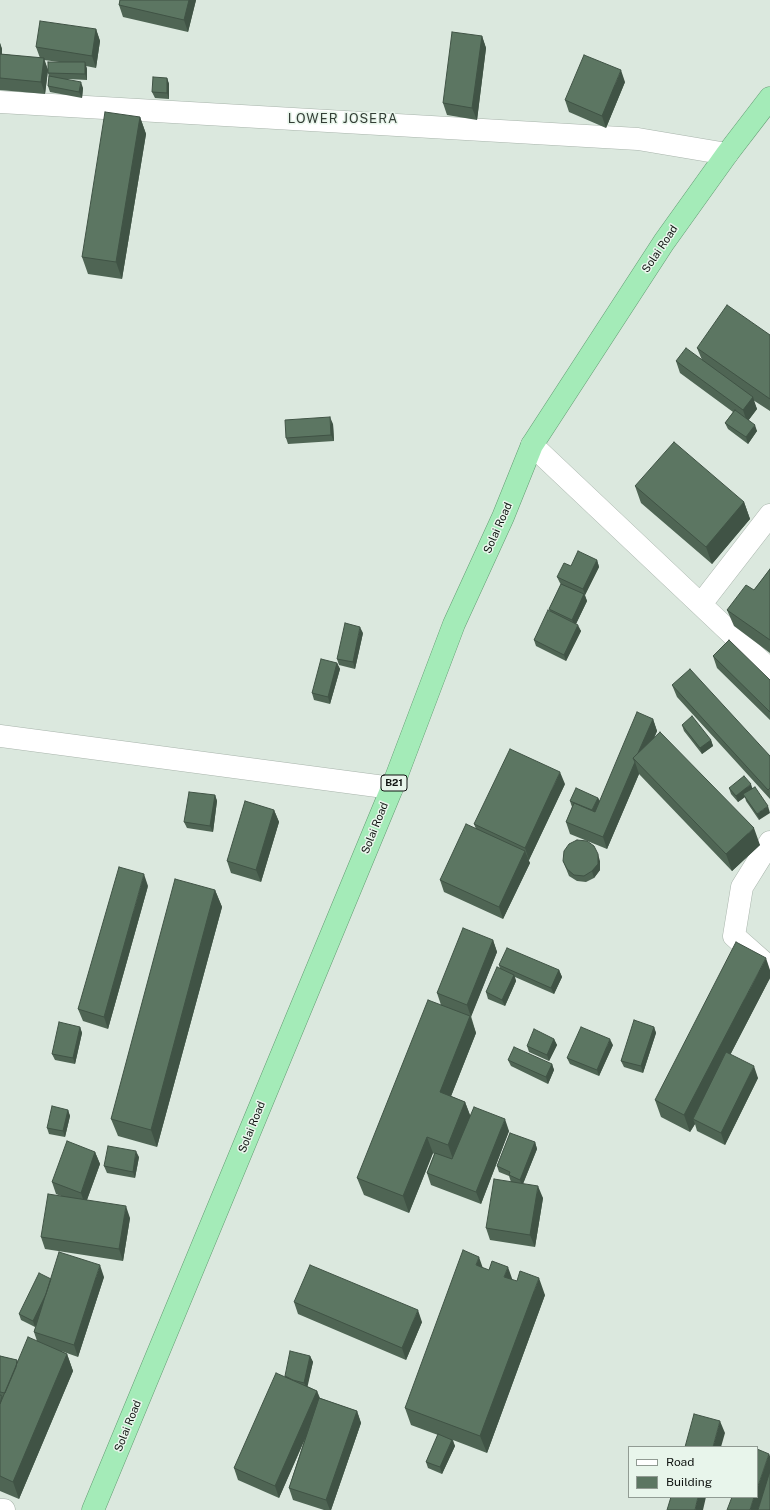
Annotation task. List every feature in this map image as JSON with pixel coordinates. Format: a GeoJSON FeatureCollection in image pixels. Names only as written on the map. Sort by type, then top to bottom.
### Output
{"type":"FeatureCollection","features":[{"type":"Feature","properties":{"kind":"highway","name":"Solai Road"},"geometry":{"type":"LineString","coordinates":[[93,1510],[392,788],[454,624],[504,517],[532,445],[664,242],[727,154],[770,98]]}},
{"type":"Feature","properties":{"kind":"street"},"geometry":{"type":"LineString","coordinates":[[0,102],[638,139],[727,154]]}},
{"type":"Feature","properties":{"kind":"street"},"geometry":{"type":"LineString","coordinates":[[532,445],[770,670]]}},
{"type":"Feature","properties":{"kind":"street"},"geometry":{"type":"LineString","coordinates":[[701,604],[770,515]]}},
{"type":"Feature","properties":{"kind":"street"},"geometry":{"type":"LineString","coordinates":[[0,736],[392,788]]}},
{"type":"Feature","properties":{"kind":"street"},"geometry":{"type":"LineString","coordinates":[[770,842],[742,887],[734,936],[770,968]]}},
{"type":"Feature","properties":{"kind":"building"},"geometry":{"type":"Polygon","coordinates":[[[120,0],[189,0],[184,20],[119,5],[120,0]]]}},
{"type":"Feature","properties":{"kind":"building"},"geometry":{"type":"Polygon","coordinates":[[[40,21],[96,29],[92,56],[36,47],[40,21]]]}},
{"type":"Feature","properties":{"kind":"building"},"geometry":{"type":"Polygon","coordinates":[[[452,32],[482,36],[472,108],[443,103],[452,32]]]}},
{"type":"Feature","properties":{"kind":"building"},"geometry":{"type":"Polygon","coordinates":[[[0,54],[44,58],[41,82],[0,78],[0,54]]]}},
{"type":"Feature","properties":{"kind":"building"},"geometry":{"type":"Polygon","coordinates":[[[584,55],[621,70],[602,116],[565,100],[584,55]]]}},
{"type":"Feature","properties":{"kind":"building"},"geometry":{"type":"Polygon","coordinates":[[[48,62],[85,62],[85,74],[48,73],[48,62]]]}},
{"type":"Feature","properties":{"kind":"building"},"geometry":{"type":"Polygon","coordinates":[[[49,76],[81,82],[79,92],[48,86],[49,76]]]}},
{"type":"Feature","properties":{"kind":"building"},"geometry":{"type":"Polygon","coordinates":[[[153,77],[167,78],[167,93],[152,92],[153,77]]]}},
{"type":"Feature","properties":{"kind":"building"},"geometry":{"type":"Polygon","coordinates":[[[105,112],[140,117],[116,262],[82,257],[105,112]]]}},
{"type":"Feature","properties":{"kind":"building"},"geometry":{"type":"Polygon","coordinates":[[[727,305],[770,335],[770,399],[697,348],[727,305]]]}},
{"type":"Feature","properties":{"kind":"building"},"geometry":{"type":"Polygon","coordinates":[[[686,348],[753,397],[743,410],[676,361],[686,348]]]}},
{"type":"Feature","properties":{"kind":"building"},"geometry":{"type":"Polygon","coordinates":[[[735,410],[755,425],[746,437],[725,423],[735,410]]]}},
{"type":"Feature","properties":{"kind":"building"},"geometry":{"type":"Polygon","coordinates":[[[330,417],[331,435],[286,438],[285,420],[330,417]]]}},
{"type":"Feature","properties":{"kind":"building"},"geometry":{"type":"Polygon","coordinates":[[[674,442],[744,502],[706,547],[635,486],[674,442]]]}},
{"type":"Feature","properties":{"kind":"building"},"geometry":{"type":"Polygon","coordinates":[[[578,551],[597,560],[583,589],[557,577],[564,563],[571,566],[578,551]]]}},
{"type":"Feature","properties":{"kind":"building"},"geometry":{"type":"Polygon","coordinates":[[[770,569],[770,640],[727,610],[746,585],[754,590],[770,569]]]}},
{"type":"Feature","properties":{"kind":"building"},"geometry":{"type":"Polygon","coordinates":[[[561,584],[584,594],[572,620],[549,609],[561,584]]]}},
{"type":"Feature","properties":{"kind":"building"},"geometry":{"type":"Polygon","coordinates":[[[548,610],[578,625],[564,655],[534,640],[548,610]]]}},
{"type":"Feature","properties":{"kind":"building"},"geometry":{"type":"Polygon","coordinates":[[[345,623],[360,627],[353,662],[337,659],[345,623]]]}},
{"type":"Feature","properties":{"kind":"building"},"geometry":{"type":"Polygon","coordinates":[[[729,640],[770,680],[770,712],[713,656],[729,640]]]}},
{"type":"Feature","properties":{"kind":"building"},"geometry":{"type":"Polygon","coordinates":[[[321,659],[337,663],[328,697],[312,693],[321,659]]]}},
{"type":"Feature","properties":{"kind":"building"},"geometry":{"type":"Polygon","coordinates":[[[690,669],[770,756],[770,788],[768,790],[672,685],[690,669]]]}},
{"type":"Feature","properties":{"kind":"building"},"geometry":{"type":"Polygon","coordinates":[[[637,712],[653,719],[638,753],[633,758],[635,762],[603,837],[566,822],[574,803],[595,812],[637,712]]]}},
{"type":"Feature","properties":{"kind":"building"},"geometry":{"type":"Polygon","coordinates":[[[692,716],[711,740],[700,748],[682,725],[692,716]]]}},
{"type":"Feature","properties":{"kind":"building"},"geometry":{"type":"Polygon","coordinates":[[[660,732],[754,828],[726,854],[633,758],[660,732]]]}},
{"type":"Feature","properties":{"kind":"building"},"geometry":{"type":"Polygon","coordinates":[[[510,749],[560,772],[525,848],[474,824],[510,749]]]}},
{"type":"Feature","properties":{"kind":"building"},"geometry":{"type":"Polygon","coordinates":[[[744,776],[751,784],[736,796],[729,788],[744,776]]]}},
{"type":"Feature","properties":{"kind":"building"},"geometry":{"type":"Polygon","coordinates":[[[755,787],[768,806],[757,814],[743,794],[755,787]]]}},
{"type":"Feature","properties":{"kind":"building"},"geometry":{"type":"Polygon","coordinates":[[[576,788],[598,798],[592,810],[570,801],[576,788]]]}},
{"type":"Feature","properties":{"kind":"building"},"geometry":{"type":"Polygon","coordinates":[[[189,792],[215,795],[210,826],[184,822],[189,792]]]}},
{"type":"Feature","properties":{"kind":"building"},"geometry":{"type":"Polygon","coordinates":[[[245,801],[274,810],[256,870],[227,861],[245,801]]]}},
{"type":"Feature","properties":{"kind":"building"},"geometry":{"type":"Polygon","coordinates":[[[466,824],[525,851],[499,907],[440,880],[466,824]]]}},
{"type":"Feature","properties":{"kind":"building"},"geometry":{"type":"Polygon","coordinates":[[[577,840],[587,841],[594,846],[598,854],[598,864],[592,871],[584,876],[574,875],[567,869],[563,861],[564,851],[569,844],[577,840]]]}},
{"type":"Feature","properties":{"kind":"building"},"geometry":{"type":"Polygon","coordinates":[[[119,867],[144,874],[104,1017],[78,1009],[119,867]]]}},
{"type":"Feature","properties":{"kind":"building"},"geometry":{"type":"Polygon","coordinates":[[[175,879],[215,890],[151,1130],[111,1119],[175,879]]]}},
{"type":"Feature","properties":{"kind":"building"},"geometry":{"type":"Polygon","coordinates":[[[463,928],[493,940],[467,1005],[437,993],[463,928]]]}},
{"type":"Feature","properties":{"kind":"building"},"geometry":{"type":"Polygon","coordinates":[[[736,942],[766,958],[684,1115],[655,1100],[736,942]]]}},
{"type":"Feature","properties":{"kind":"building"},"geometry":{"type":"Polygon","coordinates":[[[507,948],[559,970],[551,988],[499,965],[507,948]]]}},
{"type":"Feature","properties":{"kind":"building"},"geometry":{"type":"Polygon","coordinates":[[[497,967],[514,975],[502,1000],[486,992],[497,967]]]}},
{"type":"Feature","properties":{"kind":"building"},"geometry":{"type":"Polygon","coordinates":[[[428,1000],[470,1016],[440,1092],[465,1102],[448,1145],[427,1137],[403,1196],[357,1178],[428,1000]]]}},
{"type":"Feature","properties":{"kind":"building"},"geometry":{"type":"Polygon","coordinates":[[[634,1020],[654,1027],[641,1066],[621,1061],[634,1020]]]}},
{"type":"Feature","properties":{"kind":"building"},"geometry":{"type":"Polygon","coordinates":[[[59,1022],[80,1027],[73,1058],[52,1054],[59,1022]]]}},
{"type":"Feature","properties":{"kind":"building"},"geometry":{"type":"Polygon","coordinates":[[[581,1027],[610,1039],[597,1070],[567,1058],[581,1027]]]}},
{"type":"Feature","properties":{"kind":"building"},"geometry":{"type":"Polygon","coordinates":[[[534,1029],[554,1039],[547,1055],[527,1046],[534,1029]]]}},
{"type":"Feature","properties":{"kind":"building"},"geometry":{"type":"Polygon","coordinates":[[[514,1047],[552,1064],[546,1077],[508,1060],[514,1047]]]}},
{"type":"Feature","properties":{"kind":"building"},"geometry":{"type":"Polygon","coordinates":[[[726,1052],[754,1066],[721,1133],[693,1119],[726,1052]]]}},
{"type":"Feature","properties":{"kind":"building"},"geometry":{"type":"Polygon","coordinates":[[[52,1106],[68,1110],[63,1131],[47,1128],[52,1106]]]}},
{"type":"Feature","properties":{"kind":"building"},"geometry":{"type":"Polygon","coordinates":[[[474,1107],[505,1119],[476,1192],[427,1173],[435,1153],[452,1159],[474,1107]]]}},
{"type":"Feature","properties":{"kind":"building"},"geometry":{"type":"Polygon","coordinates":[[[510,1133],[535,1142],[520,1180],[509,1175],[510,1172],[497,1166],[510,1133]]]}},
{"type":"Feature","properties":{"kind":"building"},"geometry":{"type":"Polygon","coordinates":[[[67,1141],[95,1152],[81,1193],[52,1182],[67,1141]]]}},
{"type":"Feature","properties":{"kind":"building"},"geometry":{"type":"Polygon","coordinates":[[[108,1146],[136,1151],[133,1172],[104,1166],[108,1146]]]}},
{"type":"Feature","properties":{"kind":"building"},"geometry":{"type":"Polygon","coordinates":[[[494,1179],[538,1186],[530,1235],[486,1228],[494,1179]]]}},
{"type":"Feature","properties":{"kind":"building"},"geometry":{"type":"Polygon","coordinates":[[[48,1194],[126,1206],[119,1249],[41,1237],[48,1194]]]}},
{"type":"Feature","properties":{"kind":"building"},"geometry":{"type":"Polygon","coordinates":[[[463,1250],[479,1257],[476,1265],[489,1270],[492,1261],[508,1267],[504,1277],[517,1281],[520,1271],[539,1278],[480,1436],[405,1408],[463,1250]]]}},
{"type":"Feature","properties":{"kind":"building"},"geometry":{"type":"Polygon","coordinates":[[[59,1252],[100,1265],[74,1345],[34,1332],[59,1252]]]}},
{"type":"Feature","properties":{"kind":"building"},"geometry":{"type":"Polygon","coordinates":[[[310,1265],[418,1310],[402,1348],[294,1302],[310,1265]]]}},
{"type":"Feature","properties":{"kind":"building"},"geometry":{"type":"Polygon","coordinates":[[[39,1273],[51,1279],[46,1294],[33,1321],[19,1314],[39,1273]]]}},
{"type":"Feature","properties":{"kind":"building"},"geometry":{"type":"Polygon","coordinates":[[[28,1337],[67,1354],[13,1482],[0,1476],[0,1404],[28,1337]]]}},
{"type":"Feature","properties":{"kind":"building"},"geometry":{"type":"Polygon","coordinates":[[[290,1351],[310,1356],[304,1383],[285,1376],[290,1351]]]}},
{"type":"Feature","properties":{"kind":"building"},"geometry":{"type":"Polygon","coordinates":[[[0,1356],[17,1360],[16,1367],[5,1393],[0,1392],[0,1356]]]}},
{"type":"Feature","properties":{"kind":"building"},"geometry":{"type":"Polygon","coordinates":[[[276,1373],[317,1391],[275,1486],[234,1468],[276,1373]]]}},
{"type":"Feature","properties":{"kind":"building"},"geometry":{"type":"Polygon","coordinates":[[[319,1398],[357,1411],[326,1500],[289,1488],[319,1398]]]}},
{"type":"Feature","properties":{"kind":"building"},"geometry":{"type":"Polygon","coordinates":[[[694,1414],[720,1421],[713,1446],[685,1446],[694,1414]]]}},
{"type":"Feature","properties":{"kind":"building"},"geometry":{"type":"Polygon","coordinates":[[[438,1434],[452,1440],[440,1467],[426,1462],[438,1434]]]}},
{"type":"Feature","properties":{"kind":"building"},"geometry":{"type":"Polygon","coordinates":[[[758,1449],[769,1454],[758,1486],[758,1449]]]}},
{"type":"Feature","properties":{"kind":"building"},"geometry":{"type":"Polygon","coordinates":[[[770,1471],[770,1510],[758,1510],[770,1471]]]}},
{"type":"Feature","properties":{"kind":"building"},"geometry":{"type":"Polygon","coordinates":[[[671,1498],[698,1498],[695,1510],[667,1510],[671,1498]]]}},
{"type":"Feature","properties":{"kind":"building"},"geometry":{"type":"Polygon","coordinates":[[[732,1498],[754,1498],[750,1510],[727,1510],[732,1498]]]}},
{"type":"Feature","properties":{"kind":"district","name":"LOWER JOSERA"},"geometry":{"type":"Point","coordinates":[343,119]}}]}
